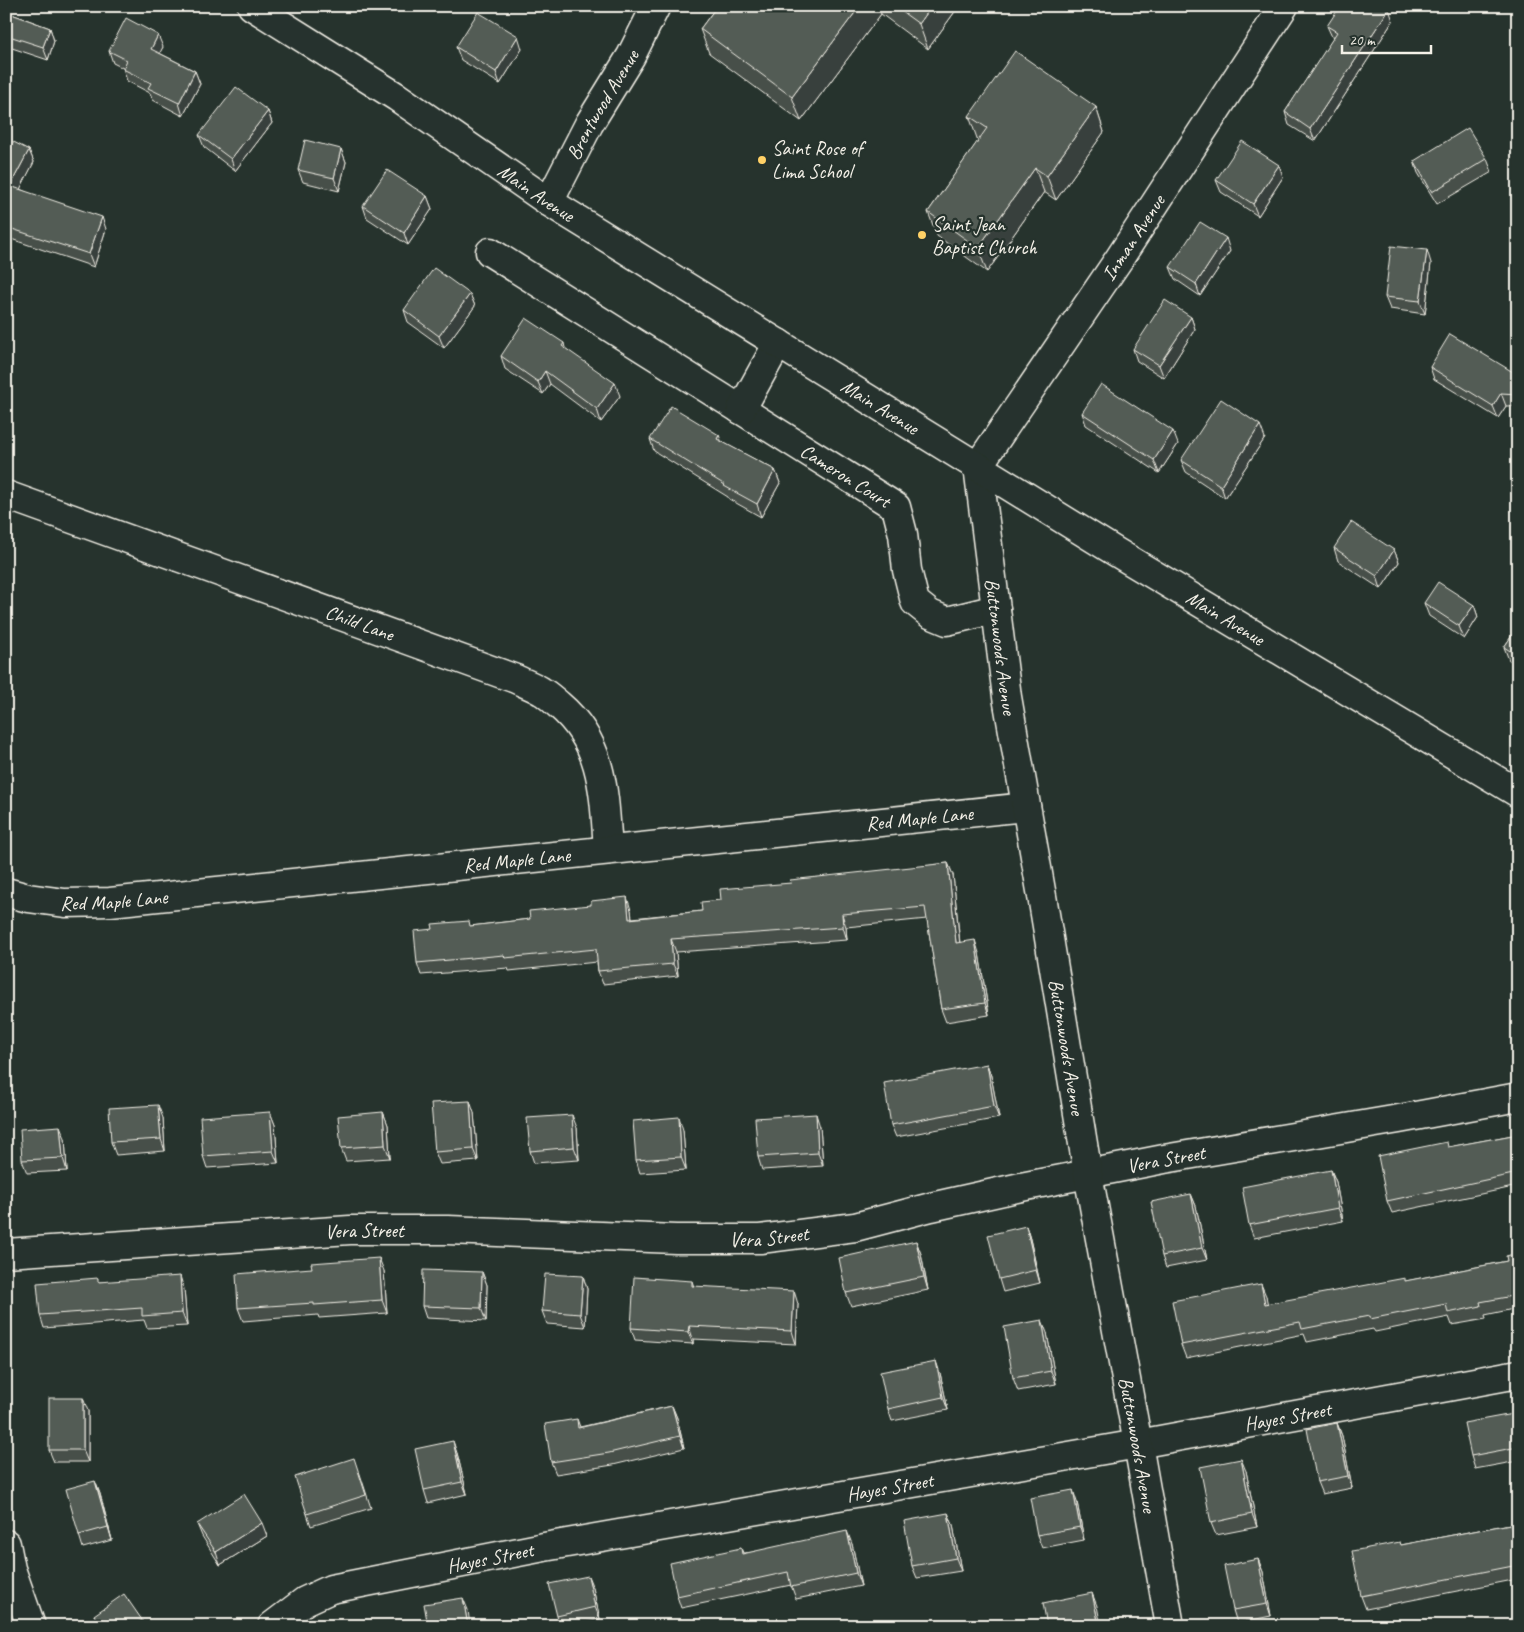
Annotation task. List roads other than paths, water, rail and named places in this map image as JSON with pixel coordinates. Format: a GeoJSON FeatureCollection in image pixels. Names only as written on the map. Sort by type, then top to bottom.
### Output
{"type":"FeatureCollection","features":[{"type":"Feature","properties":{"kind":"street","name":"Main Avenue"},"geometry":{"type":"LineString","coordinates":[[252,6],[398,97],[549,202],[1116,552],[1518,793]]}},
{"type":"Feature","properties":{"kind":"street","name":"Brentwood Avenue"},"geometry":{"type":"LineString","coordinates":[[549,202],[589,124],[630,56],[656,6]]}},
{"type":"Feature","properties":{"kind":"street","name":"Inman Avenue"},"geometry":{"type":"LineString","coordinates":[[978,466],[1119,259],[1284,6]]}},
{"type":"Feature","properties":{"kind":"street","name":"Cameron Court"},"geometry":{"type":"LineString","coordinates":[[490,252],[896,507],[903,534],[907,570],[915,602],[930,614],[947,621],[996,609]]}},
{"type":"Feature","properties":{"kind":"street"},"geometry":{"type":"LineString","coordinates":[[741,410],[778,343]]}},
{"type":"Feature","properties":{"kind":"street","name":"Buttonwoods Avenue"},"geometry":{"type":"LineString","coordinates":[[978,466],[1007,697],[1088,1174],[1170,1626]]}},
{"type":"Feature","properties":{"kind":"street","name":"Child Lane"},"geometry":{"type":"LineString","coordinates":[[6,495],[516,679],[542,691],[566,711],[584,734],[596,758],[603,790],[608,850]]}},
{"type":"Feature","properties":{"kind":"street","name":"Red Maple Lane"},"geometry":{"type":"LineString","coordinates":[[6,892],[28,898],[65,903],[110,902],[1026,807]]}},
{"type":"Feature","properties":{"kind":"street","name":"Vera Street"},"geometry":{"type":"LineString","coordinates":[[6,1253],[350,1230],[448,1230],[684,1239],[760,1239],[855,1227],[931,1207],[1088,1174],[1518,1096]]}},
{"type":"Feature","properties":{"kind":"street","name":"Hayes Street"},"geometry":{"type":"LineString","coordinates":[[272,1626],[305,1601],[330,1589],[563,1544],[1138,1444],[1518,1374]]}},
{"type":"Feature","properties":{"kind":"street"},"geometry":{"type":"LineString","coordinates":[[6,1544],[11,1569],[30,1626]]}},
{"type":"Feature","properties":{"kind":"place","name":"Saint Rose of Lima School"},"geometry":{"type":"Point","coordinates":[762,160]}},
{"type":"Feature","properties":{"kind":"place","name":"Saint Jean Baptist Church"},"geometry":{"type":"Point","coordinates":[922,235]}}]}
